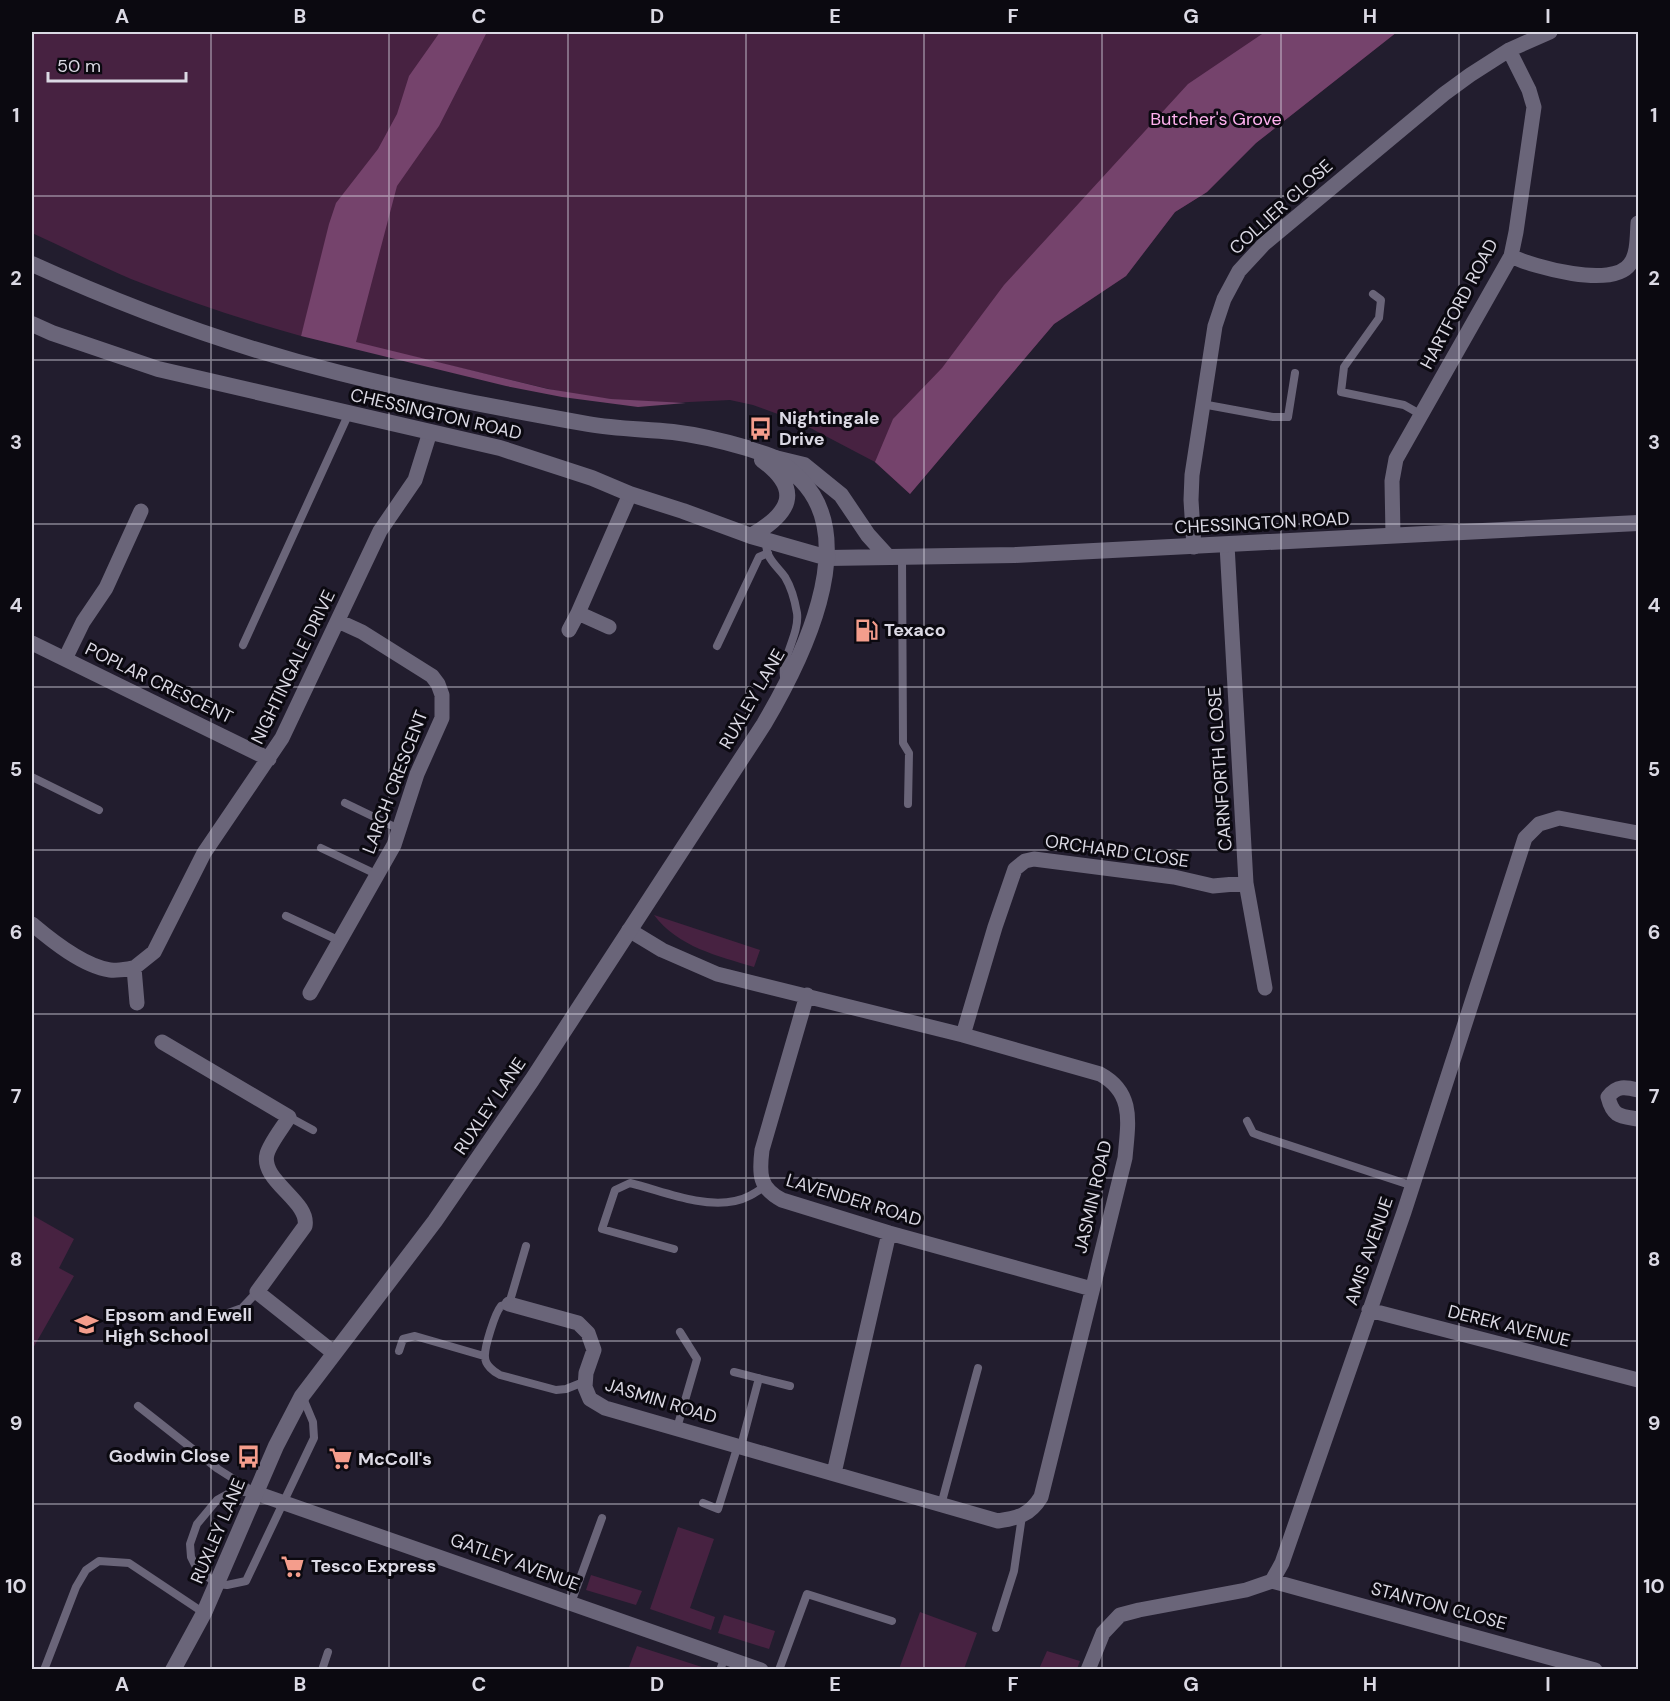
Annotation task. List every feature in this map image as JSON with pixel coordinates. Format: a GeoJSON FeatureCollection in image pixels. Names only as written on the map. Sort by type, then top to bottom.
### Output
{"type":"FeatureCollection","features":[{"type":"Feature","properties":{"kind":"main road","name":"CHESSINGTON ROAD"},"geometry":{"type":"LineString","coordinates":[[32,264],[153,315],[338,373],[446,398],[568,421],[605,427],[675,432],[741,447],[804,465],[840,495],[868,535],[895,557]]}},
{"type":"Feature","properties":{"kind":"main road","name":"CHESSINGTON ROAD"},"geometry":{"type":"LineString","coordinates":[[32,325],[158,369],[500,448],[592,477],[630,494],[683,511],[761,543],[828,558],[1005,556],[1638,524]]}},
{"type":"Feature","properties":{"kind":"main road"},"geometry":{"type":"LineString","coordinates":[[741,447],[765,462],[783,480],[787,493],[787,505],[761,543]]}},
{"type":"Feature","properties":{"kind":"main road","name":"CHESSINGTON ROAD"},"geometry":{"type":"LineString","coordinates":[[775,458],[802,481],[818,503],[825,523],[828,558]]}},
{"type":"Feature","properties":{"kind":"main road","name":"RUXLEY LANE"},"geometry":{"type":"LineString","coordinates":[[173,1670],[204,1613],[276,1446],[302,1396],[435,1221],[532,1080],[764,724],[787,685],[812,626],[828,558]]}},
{"type":"Feature","properties":{"kind":"street","name":"COLLIER CLOSE"},"geometry":{"type":"LineString","coordinates":[[1194,547],[1192,475],[1202,404],[1215,326],[1224,299],[1239,271],[1264,244],[1444,94],[1509,50],[1550,32]]}},
{"type":"Feature","properties":{"kind":"street","name":"HARTFORD ROAD"},"geometry":{"type":"LineString","coordinates":[[1393,535],[1392,482],[1396,459],[1510,256],[1516,232],[1534,107],[1529,90],[1509,50]]}},
{"type":"Feature","properties":{"kind":"street"},"geometry":{"type":"LineString","coordinates":[[1510,256],[1536,267],[1598,276],[1612,275],[1623,271],[1631,264],[1638,223]]}},
{"type":"Feature","properties":{"kind":"street","name":"NIGHTINGALE DRIVE"},"geometry":{"type":"LineString","coordinates":[[134,968],[154,952],[204,853],[282,738],[380,531],[415,480],[430,432]]}},
{"type":"Feature","properties":{"kind":"street"},"geometry":{"type":"LineString","coordinates":[[569,630],[630,494]]}},
{"type":"Feature","properties":{"kind":"street"},"geometry":{"type":"LineString","coordinates":[[65,659],[83,622],[106,588],[141,511]]}},
{"type":"Feature","properties":{"kind":"street","name":"CARNFORTH CLOSE"},"geometry":{"type":"LineString","coordinates":[[1227,545],[1246,883],[1265,988]]}},
{"type":"Feature","properties":{"kind":"street"},"geometry":{"type":"LineString","coordinates":[[578,613],[609,627]]}},
{"type":"Feature","properties":{"kind":"street","name":"LARCH CRESCENT"},"geometry":{"type":"LineString","coordinates":[[310,993],[394,845],[417,774],[442,718],[442,695],[432,676],[362,632],[338,621]]}},
{"type":"Feature","properties":{"kind":"street","name":"POPLAR CRESCENT"},"geometry":{"type":"LineString","coordinates":[[32,642],[269,759]]}},
{"type":"Feature","properties":{"kind":"street","name":"AMIS AVENUE"},"geometry":{"type":"LineString","coordinates":[[1272,1581],[1282,1563],[1413,1186],[1524,838],[1539,824],[1559,818],[1638,833]]}},
{"type":"Feature","properties":{"kind":"street","name":"ORCHARD CLOSE"},"geometry":{"type":"LineString","coordinates":[[963,1035],[1008,889],[1015,870],[1025,861],[1034,859],[1166,876],[1213,886],[1246,883]]}},
{"type":"Feature","properties":{"kind":"street"},"geometry":{"type":"LineString","coordinates":[[32,924],[51,940],[83,960],[110,970],[134,968],[137,1003]]}},
{"type":"Feature","properties":{"kind":"street","name":"JASMIN ROAD"},"geometry":{"type":"LineString","coordinates":[[509,1304],[578,1323],[588,1333],[594,1350],[585,1387],[590,1399],[605,1408],[998,1521],[1022,1516],[1037,1504],[1041,1497],[1125,1158],[1128,1126],[1126,1105],[1120,1090],[1113,1082],[1100,1074],[963,1035],[717,974],[662,950],[629,930]]}},
{"type":"Feature","properties":{"kind":"street","name":"LAVENDER ROAD"},"geometry":{"type":"LineString","coordinates":[[807,995],[762,1150],[760,1168],[764,1187],[770,1194],[782,1200],[889,1233],[1092,1289]]}},
{"type":"Feature","properties":{"kind":"street"},"geometry":{"type":"LineString","coordinates":[[162,1042],[289,1117],[267,1154],[267,1165],[274,1178],[303,1213],[306,1220],[305,1226],[257,1292],[334,1353]]}},
{"type":"Feature","properties":{"kind":"street"},"geometry":{"type":"LineString","coordinates":[[1638,1090],[1623,1086],[1613,1091],[1608,1097],[1611,1108],[1619,1116],[1638,1119]]}},
{"type":"Feature","properties":{"kind":"street"},"geometry":{"type":"LineString","coordinates":[[834,1473],[889,1233]]}},
{"type":"Feature","properties":{"kind":"street","name":"DEREK AVENUE"},"geometry":{"type":"LineString","coordinates":[[1369,1310],[1638,1380]]}},
{"type":"Feature","properties":{"kind":"street","name":"GATLEY AVENUE"},"geometry":{"type":"LineString","coordinates":[[256,1493],[571,1603],[722,1663],[761,1670]]}},
{"type":"Feature","properties":{"kind":"street"},"geometry":{"type":"LineString","coordinates":[[1088,1670],[1103,1634],[1120,1615],[1246,1590],[1272,1581]]}},
{"type":"Feature","properties":{"kind":"street","name":"STANTON CLOSE"},"geometry":{"type":"LineString","coordinates":[[1272,1581],[1595,1670]]}},
{"type":"Feature","properties":{"kind":"lane"},"geometry":{"type":"LineString","coordinates":[[1373,294],[1381,300],[1379,318],[1344,367],[1341,392],[1404,405],[1420,414]]}},
{"type":"Feature","properties":{"kind":"lane"},"geometry":{"type":"LineString","coordinates":[[1202,404],[1273,417],[1288,417],[1295,373]]}},
{"type":"Feature","properties":{"kind":"lane"},"geometry":{"type":"LineString","coordinates":[[243,645],[349,413]]}},
{"type":"Feature","properties":{"kind":"lane"},"geometry":{"type":"LineString","coordinates":[[717,646],[759,557],[761,543]]}},
{"type":"Feature","properties":{"kind":"lane"},"geometry":{"type":"LineString","coordinates":[[761,543],[768,557],[785,577],[797,613],[796,629],[783,666],[783,676],[787,685]]}},
{"type":"Feature","properties":{"kind":"lane"},"geometry":{"type":"LineString","coordinates":[[895,557],[903,743],[909,753],[908,804]]}},
{"type":"Feature","properties":{"kind":"lane"},"geometry":{"type":"LineString","coordinates":[[32,777],[99,810]]}},
{"type":"Feature","properties":{"kind":"lane"},"geometry":{"type":"LineString","coordinates":[[345,803],[399,829]]}},
{"type":"Feature","properties":{"kind":"lane"},"geometry":{"type":"LineString","coordinates":[[321,848],[378,875]]}},
{"type":"Feature","properties":{"kind":"lane"},"geometry":{"type":"LineString","coordinates":[[286,916],[340,941]]}},
{"type":"Feature","properties":{"kind":"lane"},"geometry":{"type":"LineString","coordinates":[[289,1117],[313,1130]]}},
{"type":"Feature","properties":{"kind":"lane"},"geometry":{"type":"LineString","coordinates":[[1247,1121],[1253,1133],[1261,1137],[1413,1186]]}},
{"type":"Feature","properties":{"kind":"lane"},"geometry":{"type":"LineString","coordinates":[[674,1249],[602,1229],[615,1190],[630,1183],[705,1202],[718,1202],[735,1201],[764,1187]]}},
{"type":"Feature","properties":{"kind":"lane"},"geometry":{"type":"LineString","coordinates":[[484,1356],[497,1311],[501,1306],[509,1304],[526,1246]]}},
{"type":"Feature","properties":{"kind":"lane"},"geometry":{"type":"LineString","coordinates":[[213,1318],[242,1308],[257,1292]]}},
{"type":"Feature","properties":{"kind":"lane"},"geometry":{"type":"LineString","coordinates":[[677,1428],[696,1359],[680,1332]]}},
{"type":"Feature","properties":{"kind":"lane"},"geometry":{"type":"LineString","coordinates":[[399,1351],[403,1339],[415,1336],[484,1356],[493,1372],[540,1387],[566,1389],[586,1381]]}},
{"type":"Feature","properties":{"kind":"lane"},"geometry":{"type":"LineString","coordinates":[[941,1505],[978,1368]]}},
{"type":"Feature","properties":{"kind":"lane"},"geometry":{"type":"LineString","coordinates":[[734,1372],[790,1386]]}},
{"type":"Feature","properties":{"kind":"lane"},"geometry":{"type":"LineString","coordinates":[[702,1503],[718,1509],[740,1445],[759,1378]]}},
{"type":"Feature","properties":{"kind":"lane"},"geometry":{"type":"LineString","coordinates":[[256,1493],[233,1491],[217,1500],[197,1524],[190,1544],[190,1557],[195,1565],[216,1584],[227,1585],[246,1581],[314,1438],[314,1422],[302,1396]]}},
{"type":"Feature","properties":{"kind":"lane"},"geometry":{"type":"LineString","coordinates":[[138,1406],[218,1469],[256,1493]]}},
{"type":"Feature","properties":{"kind":"lane"},"geometry":{"type":"LineString","coordinates":[[996,1628],[1014,1571],[1022,1516]]}},
{"type":"Feature","properties":{"kind":"lane"},"geometry":{"type":"LineString","coordinates":[[571,1603],[602,1518]]}},
{"type":"Feature","properties":{"kind":"lane"},"geometry":{"type":"LineString","coordinates":[[44,1670],[76,1587],[86,1570],[99,1562],[129,1563],[204,1613]]}},
{"type":"Feature","properties":{"kind":"lane"},"geometry":{"type":"LineString","coordinates":[[779,1670],[807,1594],[892,1621]]}},
{"type":"Feature","properties":{"kind":"lane"},"geometry":{"type":"LineString","coordinates":[[322,1670],[328,1652]]}},
{"type":"Feature","properties":{"kind":"green space"},"geometry":{"type":"Polygon","coordinates":[[[32,32],[1397,32],[1256,143],[1207,192],[1175,212],[1126,276],[1054,324],[910,494],[875,462],[797,421],[753,405],[730,400],[649,404],[570,394],[360,344],[304,326],[301,336],[215,310],[152,287],[32,233],[32,32]]]}},
{"type":"Feature","properties":{"kind":"green space"},"geometry":{"type":"Polygon","coordinates":[[[440,32],[487,32],[439,126],[397,186],[356,342],[548,389],[611,399],[686,403],[638,407],[562,397],[506,386],[301,336],[336,203],[378,149],[397,114],[409,76],[440,32]]]}},
{"type":"Feature","properties":{"kind":"green space","name":"Butcher's Grove"},"geometry":{"type":"Polygon","coordinates":[[[1265,32],[1397,32],[1256,143],[1207,192],[1175,212],[1126,276],[1054,324],[910,494],[875,462],[893,419],[942,368],[1004,285],[1188,84],[1265,32]]]}},
{"type":"Feature","properties":{"kind":"green space"},"geometry":{"type":"Polygon","coordinates":[[[654,915],[760,950],[754,967],[687,943],[664,926],[654,915]]]}},
{"type":"Feature","properties":{"kind":"green space"},"geometry":{"type":"Polygon","coordinates":[[[32,1215],[74,1239],[59,1268],[74,1276],[32,1350],[32,1215]]]}},
{"type":"Feature","properties":{"kind":"green space"},"geometry":{"type":"Polygon","coordinates":[[[678,1527],[714,1539],[690,1608],[715,1617],[711,1630],[650,1609],[678,1527]]]}},
{"type":"Feature","properties":{"kind":"green space"},"geometry":{"type":"Polygon","coordinates":[[[591,1575],[642,1591],[636,1605],[586,1590],[591,1575]]]}},
{"type":"Feature","properties":{"kind":"green space"},"geometry":{"type":"Polygon","coordinates":[[[920,1612],[977,1633],[964,1669],[899,1669],[920,1612]]]}},
{"type":"Feature","properties":{"kind":"green space"},"geometry":{"type":"Polygon","coordinates":[[[724,1615],[775,1631],[769,1649],[718,1633],[724,1615]]]}},
{"type":"Feature","properties":{"kind":"green space"},"geometry":{"type":"Polygon","coordinates":[[[637,1646],[708,1669],[629,1667],[637,1646]]]}},
{"type":"Feature","properties":{"kind":"green space"},"geometry":{"type":"Polygon","coordinates":[[[1047,1651],[1080,1661],[1077,1669],[1039,1669],[1047,1651]]]}},
{"type":"Feature","properties":{"kind":"place","name":"Nightingale Drive"},"geometry":{"type":"Point","coordinates":[761,428]}},
{"type":"Feature","properties":{"kind":"place","name":"Texaco"},"geometry":{"type":"Point","coordinates":[866,630]}},
{"type":"Feature","properties":{"kind":"place","name":"Epsom and Ewell High School"},"geometry":{"type":"Point","coordinates":[87,1325]}},
{"type":"Feature","properties":{"kind":"place","name":"Godwin Close"},"geometry":{"type":"Point","coordinates":[248,1456]}},
{"type":"Feature","properties":{"kind":"place","name":"McColl's"},"geometry":{"type":"Point","coordinates":[340,1459]}},
{"type":"Feature","properties":{"kind":"place","name":"Tesco Express"},"geometry":{"type":"Point","coordinates":[293,1566]}}]}
